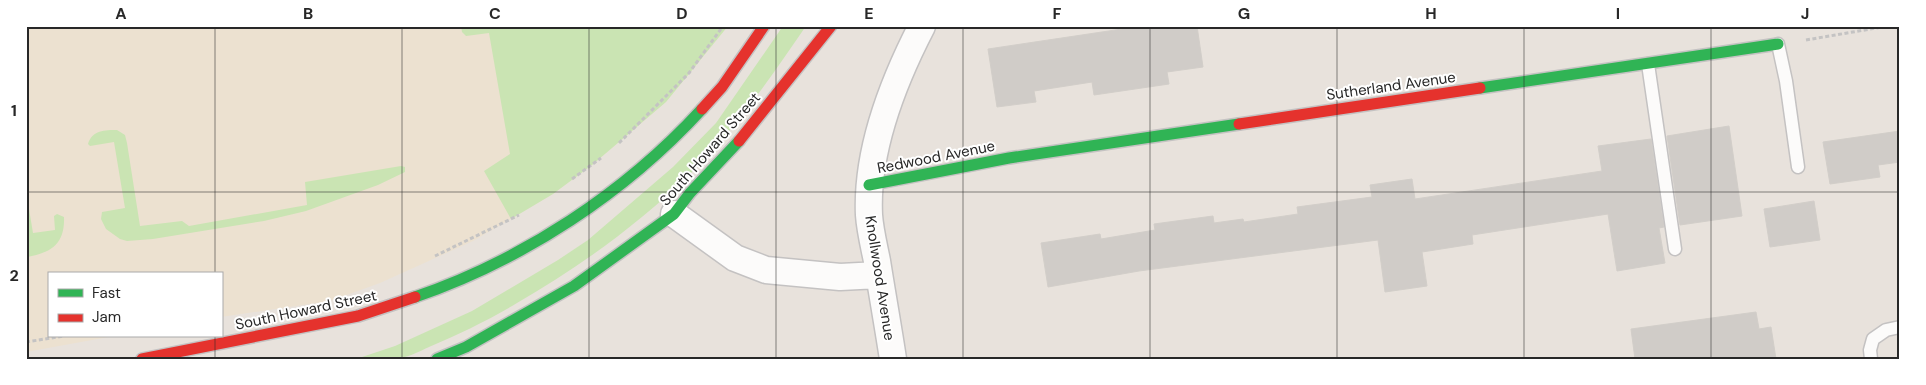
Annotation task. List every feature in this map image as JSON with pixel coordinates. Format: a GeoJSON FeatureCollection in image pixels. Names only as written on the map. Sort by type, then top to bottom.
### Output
{"type":"FeatureCollection","features":[{"type":"Feature","properties":{"kind":"street","name":"South Howard Street"},"geometry":{"type":"LineString","coordinates":[[142,359],[358,316],[395,305],[452,284],[533,244],[606,196],[677,136],[722,87],[764,26]]}},
{"type":"Feature","properties":{"kind":"street","name":"South Howard Street"},"geometry":{"type":"LineString","coordinates":[[437,359],[466,347],[574,286],[674,214],[690,193],[745,135],[831,26]]}},
{"type":"Feature","properties":{"kind":"street","name":"Knollwood Avenue"},"geometry":{"type":"LineString","coordinates":[[893,359],[869,216],[870,185],[878,137],[888,104],[904,61],[922,26]]}},
{"type":"Feature","properties":{"kind":"street","name":"Sutherland Avenue"},"geometry":{"type":"LineString","coordinates":[[1009,158],[1778,44]]}},
{"type":"Feature","properties":{"kind":"street","name":"Redwood Avenue"},"geometry":{"type":"LineString","coordinates":[[870,185],[1009,158]]}},
{"type":"Feature","properties":{"kind":"street"},"geometry":{"type":"LineString","coordinates":[[674,214],[735,258],[766,270],[840,276],[879,275]]}},
{"type":"Feature","properties":{"kind":"lane"},"geometry":{"type":"LineString","coordinates":[[1778,44],[1786,81],[1798,167]]}},
{"type":"Feature","properties":{"kind":"lane"},"geometry":{"type":"LineString","coordinates":[[1648,64],[1675,249]]}},
{"type":"Feature","properties":{"kind":"lane"},"geometry":{"type":"LineString","coordinates":[[1871,359],[1870,350],[1873,339],[1886,330],[1900,327]]}},
{"type":"Feature","properties":{"kind":"path"},"geometry":{"type":"LineString","coordinates":[[613,148],[689,73],[724,26]]}},
{"type":"Feature","properties":{"kind":"path"},"geometry":{"type":"LineString","coordinates":[[1778,44],[1888,26]]}},
{"type":"Feature","properties":{"kind":"path"},"geometry":{"type":"LineString","coordinates":[[566,184],[605,154]]}},
{"type":"Feature","properties":{"kind":"path"},"geometry":{"type":"LineString","coordinates":[[430,258],[525,212]]}},
{"type":"Feature","properties":{"kind":"path"},"geometry":{"type":"LineString","coordinates":[[26,342],[51,338]]}},
{"type":"Feature","properties":{"kind":"shaded area"},"geometry":{"type":"Polygon","coordinates":[[[26,26],[728,26],[666,102],[592,165],[553,194],[473,241],[380,283],[330,301],[222,317],[222,272],[48,272],[48,338],[103,338],[26,352],[26,26]]]}},
{"type":"Feature","properties":{"kind":"green space"},"geometry":{"type":"Polygon","coordinates":[[[461,26],[728,26],[666,102],[592,165],[553,194],[511,219],[484,171],[510,154],[489,33],[466,36],[462,32],[461,26]]]}},
{"type":"Feature","properties":{"kind":"green space"},"geometry":{"type":"Polygon","coordinates":[[[783,26],[806,26],[766,83],[723,138],[692,172],[630,227],[587,259],[541,289],[474,326],[405,357],[385,360],[356,359],[395,346],[472,311],[588,240],[673,167],[716,123],[783,26]]]}},
{"type":"Feature","properties":{"kind":"green space"},"geometry":{"type":"Polygon","coordinates":[[[117,130],[125,135],[127,143],[140,226],[182,221],[189,226],[307,205],[305,182],[401,166],[405,167],[405,172],[378,185],[306,211],[264,221],[153,239],[127,241],[120,239],[106,229],[101,219],[102,212],[125,208],[114,142],[90,146],[88,144],[96,133],[117,130]]]}},
{"type":"Feature","properties":{"kind":"green space"},"geometry":{"type":"Polygon","coordinates":[[[26,191],[33,233],[55,230],[54,216],[57,214],[64,217],[64,226],[55,246],[43,253],[26,257],[26,191]]]}},
{"type":"Feature","properties":{"kind":"building"},"geometry":{"type":"Polygon","coordinates":[[[1142,26],[1197,26],[1203,67],[1167,72],[1169,84],[1094,95],[1092,82],[1034,91],[1036,102],[997,107],[988,49],[1142,26]]]}},
{"type":"Feature","properties":{"kind":"building"},"geometry":{"type":"Polygon","coordinates":[[[1729,126],[1742,216],[1680,225],[1667,136],[1729,126]]]}},
{"type":"Feature","properties":{"kind":"building"},"geometry":{"type":"Polygon","coordinates":[[[1900,131],[1900,162],[1878,165],[1880,177],[1830,184],[1823,142],[1900,131]]]}},
{"type":"Feature","properties":{"kind":"building"},"geometry":{"type":"Polygon","coordinates":[[[1651,139],[1664,227],[1659,228],[1665,263],[1617,271],[1608,214],[1472,235],[1473,244],[1422,252],[1427,286],[1385,292],[1378,240],[1139,271],[1048,287],[1041,243],[1100,234],[1101,239],[1155,230],[1154,224],[1213,216],[1214,223],[1243,219],[1244,222],[1298,214],[1297,207],[1372,197],[1370,185],[1412,179],[1415,199],[1602,171],[1598,146],[1651,139]]]}},
{"type":"Feature","properties":{"kind":"building"},"geometry":{"type":"Polygon","coordinates":[[[1814,201],[1820,240],[1770,247],[1764,209],[1814,201]]]}},
{"type":"Feature","properties":{"kind":"building"},"geometry":{"type":"Polygon","coordinates":[[[1756,312],[1759,329],[1771,327],[1776,359],[1635,359],[1631,329],[1756,312]]]}},
{"type":"Feature","properties":{"kind":"traffic: fast"},"geometry":{"type":"LineString","coordinates":[[1480,88],[1778,44]]}},
{"type":"Feature","properties":{"kind":"traffic: fast"},"geometry":{"type":"LineString","coordinates":[[415,297],[495,264],[570,221],[640,169],[702,109]]}},
{"type":"Feature","properties":{"kind":"traffic: fast"},"geometry":{"type":"LineString","coordinates":[[869,185],[1009,158],[1239,124]]}},
{"type":"Feature","properties":{"kind":"traffic: fast"},"geometry":{"type":"LineString","coordinates":[[437,359],[466,347],[574,286],[674,214],[690,193],[739,141]]}},
{"type":"Feature","properties":{"kind":"traffic: jam"},"geometry":{"type":"LineString","coordinates":[[702,109],[722,87],[764,26]]}},
{"type":"Feature","properties":{"kind":"traffic: jam"},"geometry":{"type":"LineString","coordinates":[[739,141],[831,26]]}},
{"type":"Feature","properties":{"kind":"traffic: jam"},"geometry":{"type":"LineString","coordinates":[[1239,124],[1480,88]]}},
{"type":"Feature","properties":{"kind":"traffic: jam"},"geometry":{"type":"LineString","coordinates":[[142,359],[358,316],[415,297]]}}]}
